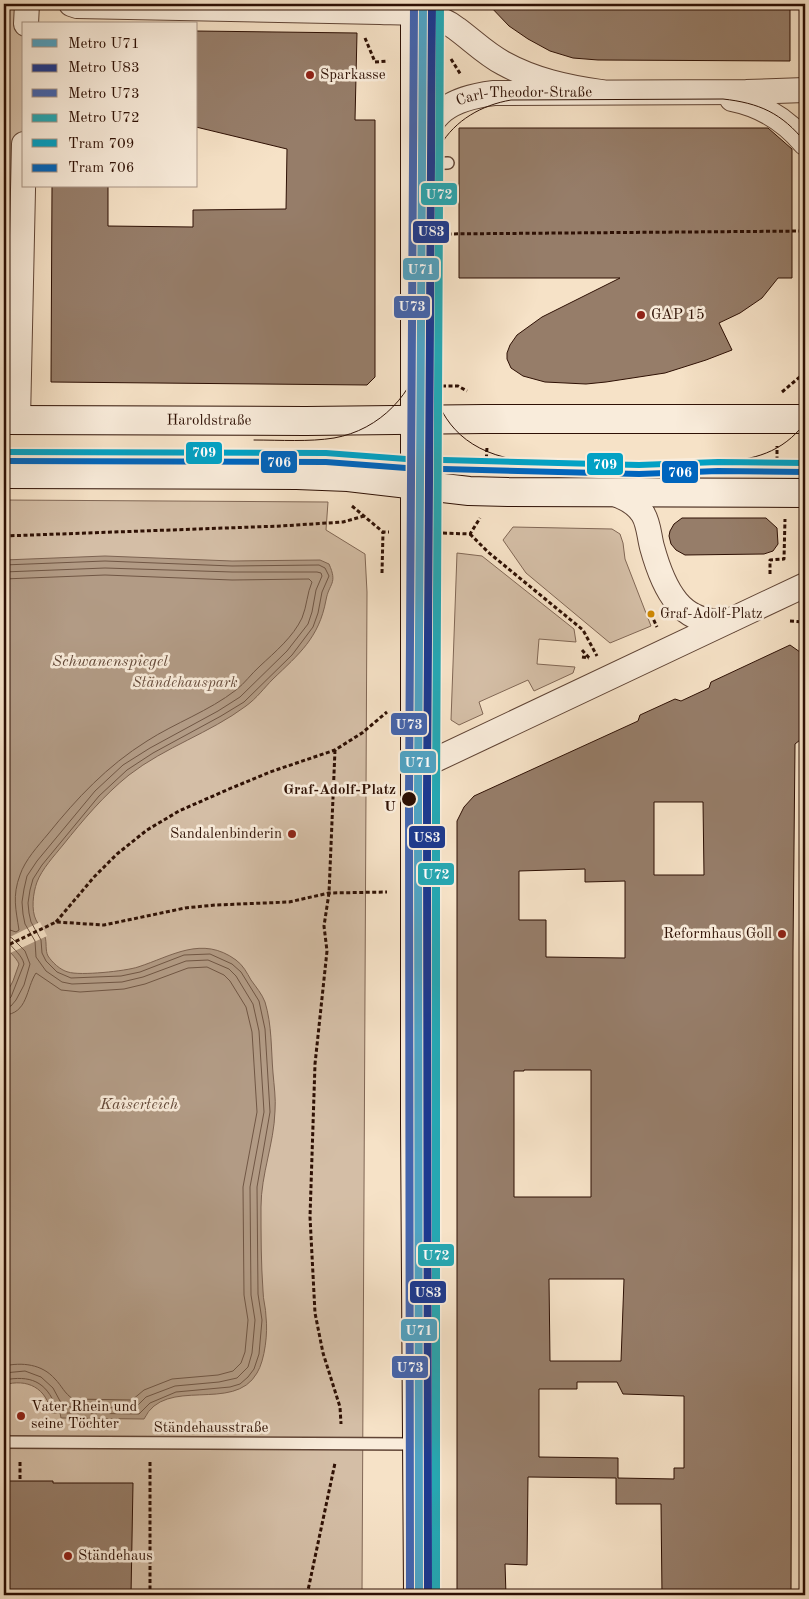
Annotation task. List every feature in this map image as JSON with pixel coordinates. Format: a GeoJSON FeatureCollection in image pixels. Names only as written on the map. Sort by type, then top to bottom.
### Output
{"type":"FeatureCollection","features":[{"type":"Feature","properties":{"kind":"main road"},"geometry":{"type":"LineString","coordinates":[[415,8],[415,1123],[418,1595]]}},
{"type":"Feature","properties":{"kind":"main road"},"geometry":{"type":"LineString","coordinates":[[415,420],[805,419]]}},
{"type":"Feature","properties":{"kind":"main road","name":"Haroldstraße"},"geometry":{"type":"LineString","coordinates":[[11,420],[415,420]]}},
{"type":"Feature","properties":{"kind":"main road"},"geometry":{"type":"LineString","coordinates":[[4,474],[297,475],[348,477],[415,485],[508,492],[805,493]]}},
{"type":"Feature","properties":{"kind":"street"},"geometry":{"type":"LineString","coordinates":[[26,22],[27,4]]}},
{"type":"Feature","properties":{"kind":"street","name":"Carl-Theodor-Straße"},"geometry":{"type":"LineString","coordinates":[[71,4],[77,6],[352,12],[415,8],[426,15],[447,22],[489,55],[515,70],[566,87],[601,92]]}},
{"type":"Feature","properties":{"kind":"street","name":"Carl-Theodor-Straße"},"geometry":{"type":"LineString","coordinates":[[415,159],[424,134],[437,116],[455,102],[469,97],[494,93],[805,90]]}},
{"type":"Feature","properties":{"kind":"street","name":"Carl-Theodor-Straße"},"geometry":{"type":"LineString","coordinates":[[703,92],[747,102],[766,110],[793,129],[805,142]]}},
{"type":"Feature","properties":{"kind":"street"},"geometry":{"type":"LineString","coordinates":[[11,420],[22,186]]}},
{"type":"Feature","properties":{"kind":"street"},"geometry":{"type":"LineString","coordinates":[[612,492],[631,502],[644,515],[662,578],[678,604],[687,612],[705,620],[732,619]]}},
{"type":"Feature","properties":{"kind":"street"},"geometry":{"type":"LineString","coordinates":[[415,760],[435,760],[805,585]]}},
{"type":"Feature","properties":{"kind":"lane"},"geometry":{"type":"LineString","coordinates":[[415,159],[448,163]]}},
{"type":"Feature","properties":{"kind":"lane","name":"Ständehausstraße"},"geometry":{"type":"LineString","coordinates":[[4,1442],[418,1444]]}},
{"type":"Feature","properties":{"kind":"path"},"geometry":{"type":"LineString","coordinates":[[352,12],[352,25],[362,31],[375,62],[388,62]]}},
{"type":"Feature","properties":{"kind":"path"},"geometry":{"type":"LineString","coordinates":[[452,60],[462,77]]}},
{"type":"Feature","properties":{"kind":"path"},"geometry":{"type":"LineString","coordinates":[[415,234],[805,231]]}},
{"type":"Feature","properties":{"kind":"path"},"geometry":{"type":"LineString","coordinates":[[348,502],[383,532],[382,573]]}},
{"type":"Feature","properties":{"kind":"path"},"geometry":{"type":"LineString","coordinates":[[4,536],[261,527],[342,522],[364,516]]}},
{"type":"Feature","properties":{"kind":"path"},"geometry":{"type":"LineString","coordinates":[[470,534],[488,552],[583,630],[597,656]]}},
{"type":"Feature","properties":{"kind":"path"},"geometry":{"type":"LineString","coordinates":[[4,947],[56,922],[94,877],[117,854],[147,830],[179,811],[229,789],[270,772],[335,750],[362,733]]}},
{"type":"Feature","properties":{"kind":"path"},"geometry":{"type":"LineString","coordinates":[[307,1595],[340,1443],[341,1421],[340,1407],[323,1353],[315,1313],[310,1217],[315,1064],[327,951],[324,926],[329,893],[335,750]]}},
{"type":"Feature","properties":{"kind":"path"},"geometry":{"type":"LineString","coordinates":[[56,922],[104,925],[185,908],[289,902],[329,893],[368,893]]}},
{"type":"Feature","properties":{"kind":"path"},"geometry":{"type":"LineString","coordinates":[[150,1444],[150,1595]]}},
{"type":"Feature","properties":{"kind":"green space"},"geometry":{"type":"Polygon","coordinates":[[[4,4],[25,4],[25,22],[22,22],[22,151],[17,396],[4,396],[4,4]]]}},
{"type":"Feature","properties":{"kind":"green space","name":"Ständehauspark"},"geometry":{"type":"Polygon","coordinates":[[[4,500],[328,502],[326,530],[365,554],[367,592],[362,1595],[4,1595],[4,500]]]}},
{"type":"Feature","properties":{"kind":"green space"},"geometry":{"type":"Polygon","coordinates":[[[513,527],[612,529],[620,534],[625,559],[651,626],[610,643],[526,573],[503,540],[513,527]]]}},
{"type":"Feature","properties":{"kind":"green space"},"geometry":{"type":"Polygon","coordinates":[[[457,553],[482,556],[574,629],[576,642],[539,639],[537,664],[575,667],[573,673],[534,691],[528,680],[479,702],[483,714],[459,725],[451,720],[457,553]]]}},
{"type":"Feature","properties":{"kind":"water","name":"Kaiserteich"},"geometry":{"type":"Polygon","coordinates":[[[105,556],[232,561],[320,560],[329,564],[333,576],[318,625],[307,644],[299,653],[246,706],[218,724],[157,756],[129,775],[111,791],[78,826],[45,867],[34,891],[33,911],[45,937],[47,954],[62,970],[82,973],[124,970],[187,950],[211,949],[223,953],[241,964],[262,996],[269,1019],[275,1106],[262,1195],[262,1270],[267,1330],[262,1361],[257,1373],[246,1385],[233,1391],[217,1394],[167,1399],[154,1406],[144,1419],[61,1418],[60,1413],[51,1413],[45,1397],[35,1387],[20,1383],[4,1385],[4,998],[19,964],[4,944],[4,560],[105,556]]]}},
{"type":"Feature","properties":{"kind":"pier"},"geometry":{"type":"Polygon","coordinates":[[[40,922],[47,936],[8,954],[4,940],[40,922]]]}},
{"type":"Feature","properties":{"kind":"building"},"geometry":{"type":"Polygon","coordinates":[[[488,4],[790,4],[790,61],[598,60],[573,58],[550,51],[528,39],[509,26],[488,4]]]}},
{"type":"Feature","properties":{"kind":"building"},"geometry":{"type":"Polygon","coordinates":[[[198,31],[357,33],[355,120],[375,120],[375,377],[367,385],[51,382],[52,188],[108,188],[108,226],[193,227],[193,210],[286,209],[287,149],[198,127],[198,31]]]}},
{"type":"Feature","properties":{"kind":"building"},"geometry":{"type":"Polygon","coordinates":[[[459,128],[768,128],[792,149],[792,278],[778,278],[762,298],[740,313],[719,323],[732,350],[706,360],[665,373],[586,384],[545,382],[523,376],[511,368],[507,359],[510,345],[517,335],[542,317],[620,278],[459,278],[459,128]]]}},
{"type":"Feature","properties":{"kind":"building"},"geometry":{"type":"Polygon","coordinates":[[[682,518],[766,518],[777,528],[778,544],[773,551],[764,554],[685,555],[676,550],[671,544],[669,536],[674,524],[682,518]]]}},
{"type":"Feature","properties":{"kind":"building"},"geometry":{"type":"Polygon","coordinates":[[[790,645],[800,652],[800,740],[795,744],[793,952],[791,1595],[662,1595],[661,1504],[616,1504],[616,1478],[528,1477],[527,1565],[505,1564],[506,1595],[457,1595],[457,821],[464,807],[474,796],[638,721],[640,715],[675,699],[681,701],[709,688],[711,682],[790,645]],[[654,802],[654,875],[704,875],[703,802],[654,802]],[[585,869],[519,871],[519,920],[546,920],[546,957],[625,958],[625,881],[585,882],[585,869]],[[591,1070],[514,1071],[514,1197],[591,1197],[591,1070]],[[549,1279],[550,1361],[621,1361],[624,1279],[549,1279]],[[577,1382],[577,1389],[539,1389],[539,1457],[618,1458],[618,1478],[674,1479],[674,1468],[684,1468],[684,1396],[623,1394],[617,1382],[577,1382]]]}},
{"type":"Feature","properties":{"kind":"building","name":"Ständehaus"},"geometry":{"type":"Polygon","coordinates":[[[4,1481],[133,1483],[131,1595],[4,1595],[4,1481]]]}},
{"type":"Feature","properties":{"kind":"tram line"},"geometry":{"type":"LineString","coordinates":[[536,462],[496,455],[466,440],[446,418],[434,391],[427,361],[424,327],[425,200],[429,172],[446,137],[461,121],[470,115],[500,102],[511,100],[723,99],[748,103],[769,111],[788,124],[805,142]]}},
{"type":"Feature","properties":{"kind":"tram line"},"geometry":{"type":"LineString","coordinates":[[254,440],[295,441],[334,438],[351,434],[366,427],[393,407],[403,394],[419,365],[423,349]]}},
{"type":"Feature","properties":{"kind":"tram line"},"geometry":{"type":"LineString","coordinates":[[718,462],[755,457],[766,453],[787,441],[805,423]]}},
{"type":"Feature","properties":{"kind":"tram line","name":"709"},"geometry":{"type":"LineString","coordinates":[[4,452],[326,453],[406,459],[639,465],[718,462],[805,463]]}},
{"type":"Feature","properties":{"kind":"tram line","name":"706"},"geometry":{"type":"LineString","coordinates":[[4,461],[326,462],[406,468],[639,474],[718,471],[805,472]]}},
{"type":"Feature","properties":{"kind":"metro line","name":"U73"},"geometry":{"type":"LineString","coordinates":[[410,1595],[409,798],[414,4]]}},
{"type":"Feature","properties":{"kind":"metro line","name":"U71"},"geometry":{"type":"LineString","coordinates":[[419,1595],[418,798],[423,4]]}},
{"type":"Feature","properties":{"kind":"metro line","name":"U83"},"geometry":{"type":"LineString","coordinates":[[428,1595],[427,798],[432,4]]}},
{"type":"Feature","properties":{"kind":"metro line","name":"U72"},"geometry":{"type":"LineString","coordinates":[[436,1595],[436,798],[440,4]]}},
{"type":"Feature","properties":{"kind":"place","name":"Sparkasse"},"geometry":{"type":"Point","coordinates":[310,75]}},
{"type":"Feature","properties":{"kind":"place","name":"GAP 15"},"geometry":{"type":"Point","coordinates":[641,315]}},
{"type":"Feature","properties":{"kind":"place","name":"Graf-Adolf-Platz"},"geometry":{"type":"Point","coordinates":[651,614]}},
{"type":"Feature","properties":{"kind":"place","name":"Graf-Adolf-Platz U"},"geometry":{"type":"Point","coordinates":[409,799]}},
{"type":"Feature","properties":{"kind":"place","name":"Sandalenbinderin"},"geometry":{"type":"Point","coordinates":[292,834]}},
{"type":"Feature","properties":{"kind":"place","name":"Reformhaus Goll"},"geometry":{"type":"Point","coordinates":[782,934]}},
{"type":"Feature","properties":{"kind":"place","name":"Vater Rhein und seine Töchter"},"geometry":{"type":"Point","coordinates":[21,1416]}},
{"type":"Feature","properties":{"kind":"place","name":"Ständehaus"},"geometry":{"type":"Point","coordinates":[68,1556]}},
{"type":"Feature","properties":{"kind":"water label","name":"Schwanenspiegel"},"geometry":{"type":"Point","coordinates":[110,662]}}]}
